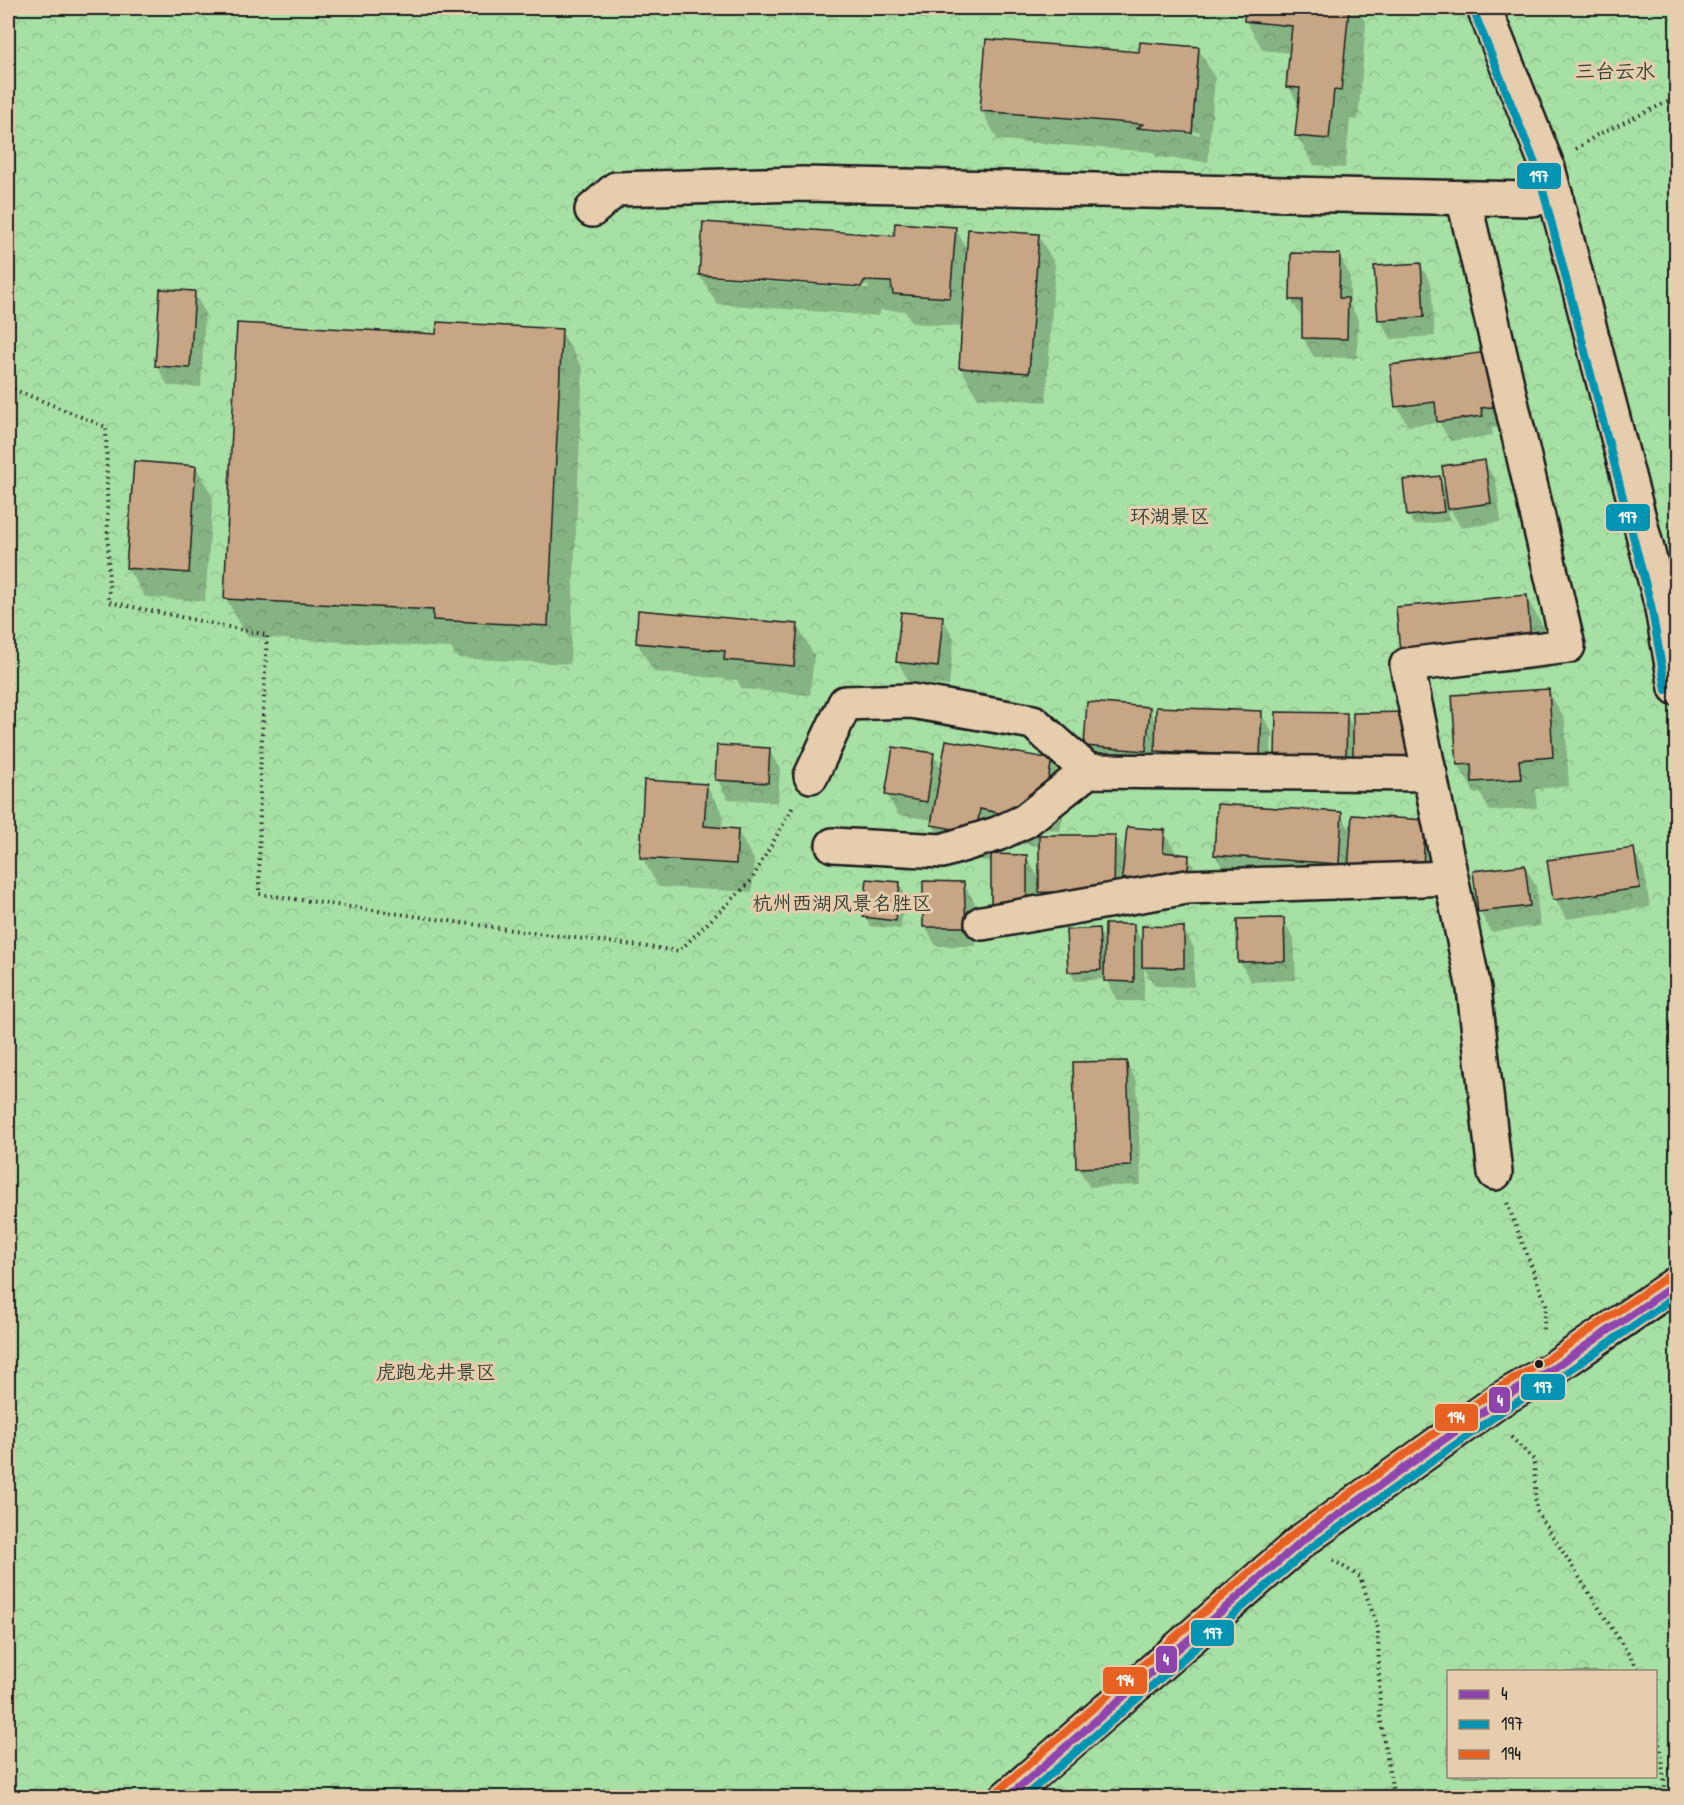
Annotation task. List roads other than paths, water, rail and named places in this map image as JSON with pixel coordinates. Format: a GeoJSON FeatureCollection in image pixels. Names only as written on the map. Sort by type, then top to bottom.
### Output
{"type":"FeatureCollection","features":[{"type":"Feature","properties":{"kind":"street"},"geometry":{"type":"LineString","coordinates":[[1484,8],[1552,182],[1661,603],[1677,688]]}},
{"type":"Feature","properties":{"kind":"street"},"geometry":{"type":"LineString","coordinates":[[592,210],[616,189],[803,184],[1529,199],[1552,182]]}},
{"type":"Feature","properties":{"kind":"street"},"geometry":{"type":"LineString","coordinates":[[1462,198],[1568,646],[1407,665],[1474,989],[1495,1173]]}},
{"type":"Feature","properties":{"kind":"street"},"geometry":{"type":"LineString","coordinates":[[811,776],[845,703],[889,702],[911,702],[1033,722],[1088,771]]}},
{"type":"Feature","properties":{"kind":"street"},"geometry":{"type":"LineString","coordinates":[[833,846],[942,851],[997,834],[1025,820],[1088,771],[1430,774]]}},
{"type":"Feature","properties":{"kind":"street"},"geometry":{"type":"LineString","coordinates":[[982,923],[1187,887],[1451,878]]}},
{"type":"Feature","properties":{"kind":"street"},"geometry":{"type":"LineString","coordinates":[[1006,1797],[1302,1541],[1481,1413],[1539,1378],[1677,1284]]}},
{"type":"Feature","properties":{"kind":"park label","name":"三台云水"},"geometry":{"type":"Point","coordinates":[1615,70]}},
{"type":"Feature","properties":{"kind":"park label","name":"环湖景区"},"geometry":{"type":"Point","coordinates":[1170,515]}},
{"type":"Feature","properties":{"kind":"park label","name":"杭州西湖风景名胜区"},"geometry":{"type":"Point","coordinates":[842,902]}},
{"type":"Feature","properties":{"kind":"park label","name":"虎跑龙井景区"},"geometry":{"type":"Point","coordinates":[436,1371]}}]}
